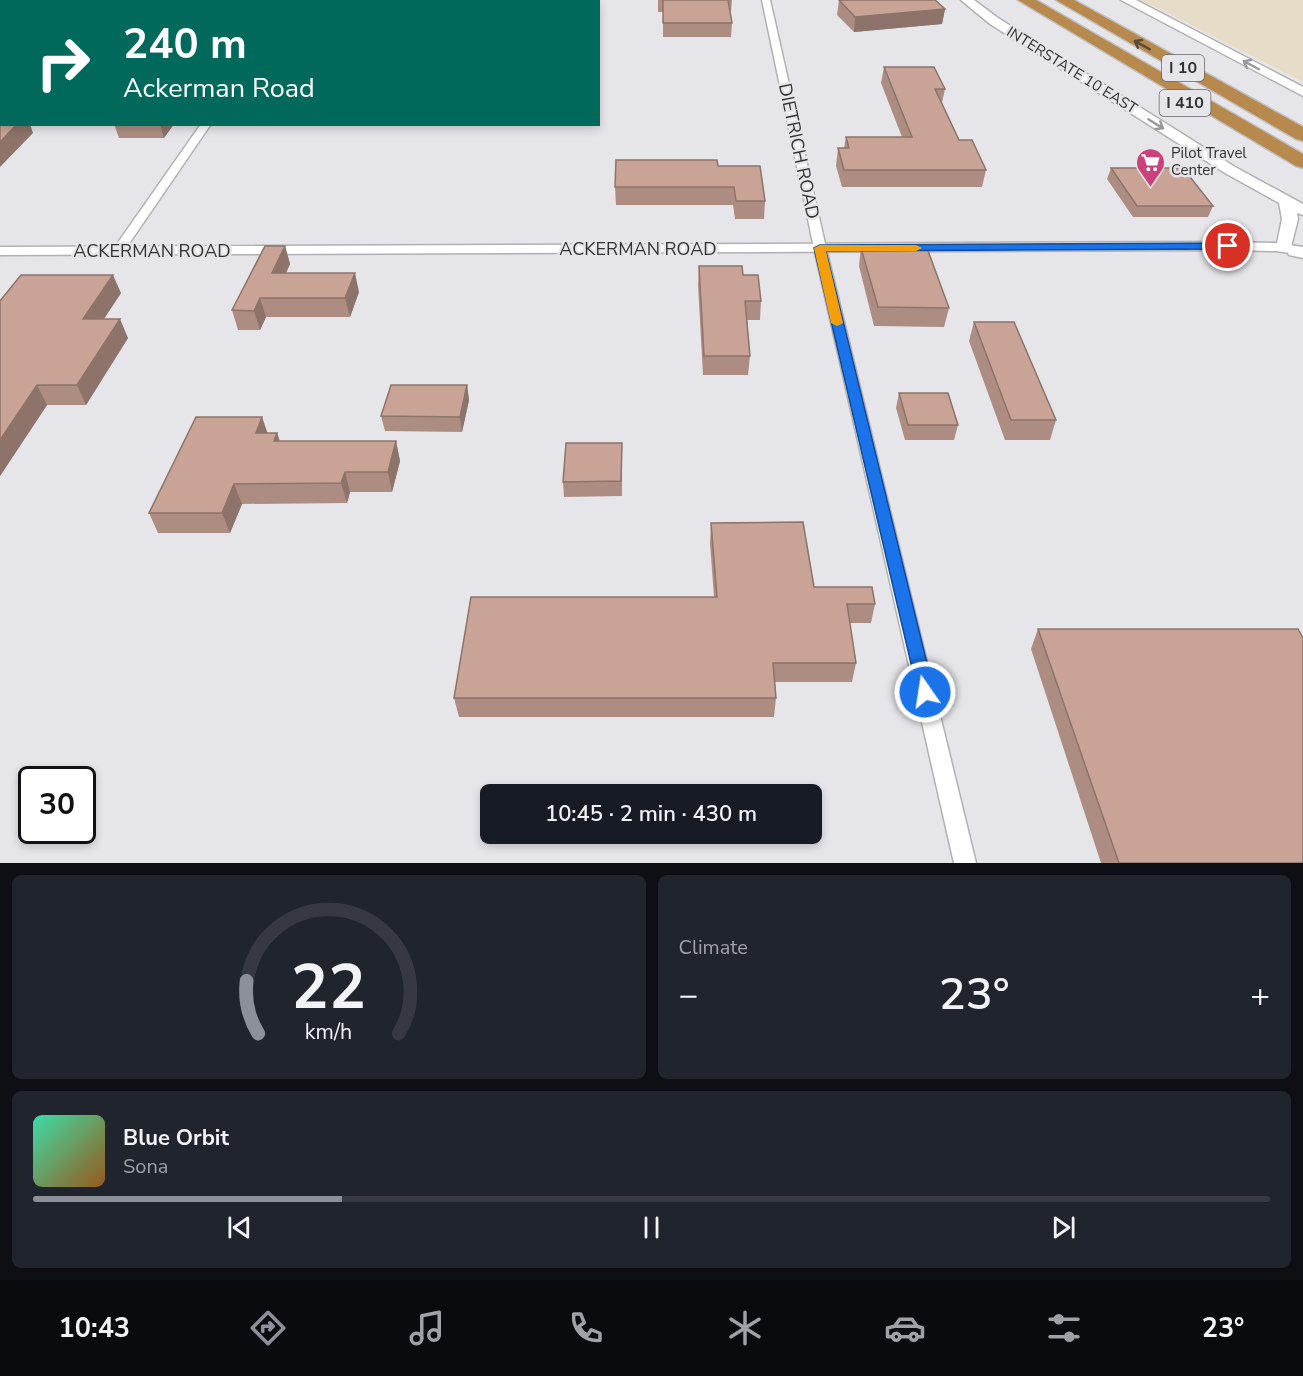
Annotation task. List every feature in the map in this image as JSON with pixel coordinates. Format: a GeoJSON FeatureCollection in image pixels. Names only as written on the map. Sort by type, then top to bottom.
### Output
{"type":"FeatureCollection","features":[{"type":"Feature","properties":{"kind":"highway","name":"I 10"},"geometry":{"type":"LineString","coordinates":[[1025,0],[1303,162]]}},
{"type":"Feature","properties":{"kind":"highway","name":"I 10"},"geometry":{"type":"LineString","coordinates":[[1063,0],[1303,135]]}},
{"type":"Feature","properties":{"kind":"highway","name":"I 410"},"geometry":{"type":"LineString","coordinates":[[1070,26],[1194,109],[1303,177]]}},
{"type":"Feature","properties":{"kind":"highway"},"geometry":{"type":"LineString","coordinates":[[1208,82],[1303,124]]}},
{"type":"Feature","properties":{"kind":"main road","name":"INTERSTATE 10 EAST"},"geometry":{"type":"LineString","coordinates":[[967,0],[993,21],[1230,170],[1303,210]]}},
{"type":"Feature","properties":{"kind":"main road"},"geometry":{"type":"LineString","coordinates":[[1127,0],[1303,92]]}},
{"type":"Feature","properties":{"kind":"main road"},"geometry":{"type":"LineString","coordinates":[[1230,170],[1303,195]]}},
{"type":"Feature","properties":{"kind":"main road"},"geometry":{"type":"LineString","coordinates":[[1286,199],[1294,248]]}},
{"type":"Feature","properties":{"kind":"street","name":"DIETRICH ROAD"},"geometry":{"type":"LineString","coordinates":[[766,0],[820,248],[965,863]]}},
{"type":"Feature","properties":{"kind":"street"},"geometry":{"type":"LineString","coordinates":[[118,251],[205,126]]}},
{"type":"Feature","properties":{"kind":"street","name":"ACKERMAN ROAD"},"geometry":{"type":"LineString","coordinates":[[0,251],[1294,248]]}},
{"type":"Feature","properties":{"kind":"shaded area"},"geometry":{"type":"Polygon","coordinates":[[[1140,0],[1303,0],[1303,82],[1158,8],[1140,0]]]}},
{"type":"Feature","properties":{"kind":"building"},"geometry":{"type":"Polygon","coordinates":[[[663,0],[728,0],[732,23],[663,23],[663,0]]]}},
{"type":"Feature","properties":{"kind":"building"},"geometry":{"type":"Polygon","coordinates":[[[839,0],[935,0],[945,9],[855,17],[839,0]]]}},
{"type":"Feature","properties":{"kind":"building"},"geometry":{"type":"Polygon","coordinates":[[[884,67],[934,67],[945,89],[935,89],[959,140],[972,140],[986,170],[844,170],[838,148],[849,148],[846,137],[912,137],[884,67]]]}},
{"type":"Feature","properties":{"kind":"building"},"geometry":{"type":"Polygon","coordinates":[[[0,126],[15,126],[0,142],[0,126]]]}},
{"type":"Feature","properties":{"kind":"building"},"geometry":{"type":"Polygon","coordinates":[[[616,160],[717,160],[718,166],[760,166],[765,201],[736,201],[734,187],[615,187],[616,160]]]}},
{"type":"Feature","properties":{"kind":"building"},"geometry":{"type":"Polygon","coordinates":[[[1111,168],[1183,168],[1213,206],[1137,206],[1111,168]]]}},
{"type":"Feature","properties":{"kind":"building"},"geometry":{"type":"Polygon","coordinates":[[[265,246],[285,246],[272,273],[355,273],[345,298],[260,298],[254,311],[232,310],[265,246]]]}},
{"type":"Feature","properties":{"kind":"building"},"geometry":{"type":"Polygon","coordinates":[[[861,248],[927,248],[949,308],[878,307],[861,248]]]}},
{"type":"Feature","properties":{"kind":"building"},"geometry":{"type":"Polygon","coordinates":[[[699,266],[742,266],[743,275],[758,275],[761,301],[745,301],[750,356],[704,356],[699,266]]]}},
{"type":"Feature","properties":{"kind":"building"},"geometry":{"type":"Polygon","coordinates":[[[21,275],[113,275],[83,319],[120,319],[77,385],[37,385],[0,440],[0,301],[21,275]]]}},
{"type":"Feature","properties":{"kind":"building"},"geometry":{"type":"Polygon","coordinates":[[[974,322],[1014,322],[1056,420],[1011,420],[974,322]]]}},
{"type":"Feature","properties":{"kind":"building"},"geometry":{"type":"Polygon","coordinates":[[[391,385],[467,385],[460,417],[381,416],[391,385]]]}},
{"type":"Feature","properties":{"kind":"building"},"geometry":{"type":"Polygon","coordinates":[[[899,393],[948,393],[958,425],[908,425],[899,393]]]}},
{"type":"Feature","properties":{"kind":"building"},"geometry":{"type":"Polygon","coordinates":[[[196,417],[262,417],[256,433],[277,433],[274,441],[396,441],[388,472],[345,472],[341,483],[234,484],[222,513],[149,513],[196,417]]]}},
{"type":"Feature","properties":{"kind":"building"},"geometry":{"type":"Polygon","coordinates":[[[566,443],[622,443],[621,481],[563,482],[566,443]]]}},
{"type":"Feature","properties":{"kind":"building"},"geometry":{"type":"Polygon","coordinates":[[[803,522],[814,587],[872,587],[875,604],[847,604],[856,663],[773,663],[776,698],[454,698],[471,597],[717,597],[711,523],[803,522]]]}},
{"type":"Feature","properties":{"kind":"building"},"geometry":{"type":"Polygon","coordinates":[[[1038,629],[1298,629],[1303,638],[1303,863],[1119,863],[1038,629]]]}},
{"type":"Feature","properties":{"kind":"slow traffic"},"geometry":{"type":"LineString","coordinates":[[837,323],[820,248],[916,248]]}},
{"type":"Feature","properties":{"kind":"place","name":"Pilot Travel Center"},"geometry":{"type":"Point","coordinates":[1150,188]}},
{"type":"Feature","properties":{"kind":"route"},"geometry":{"type":"LineString","coordinates":[[925,692],[820,248],[1228,246]]}}]}
